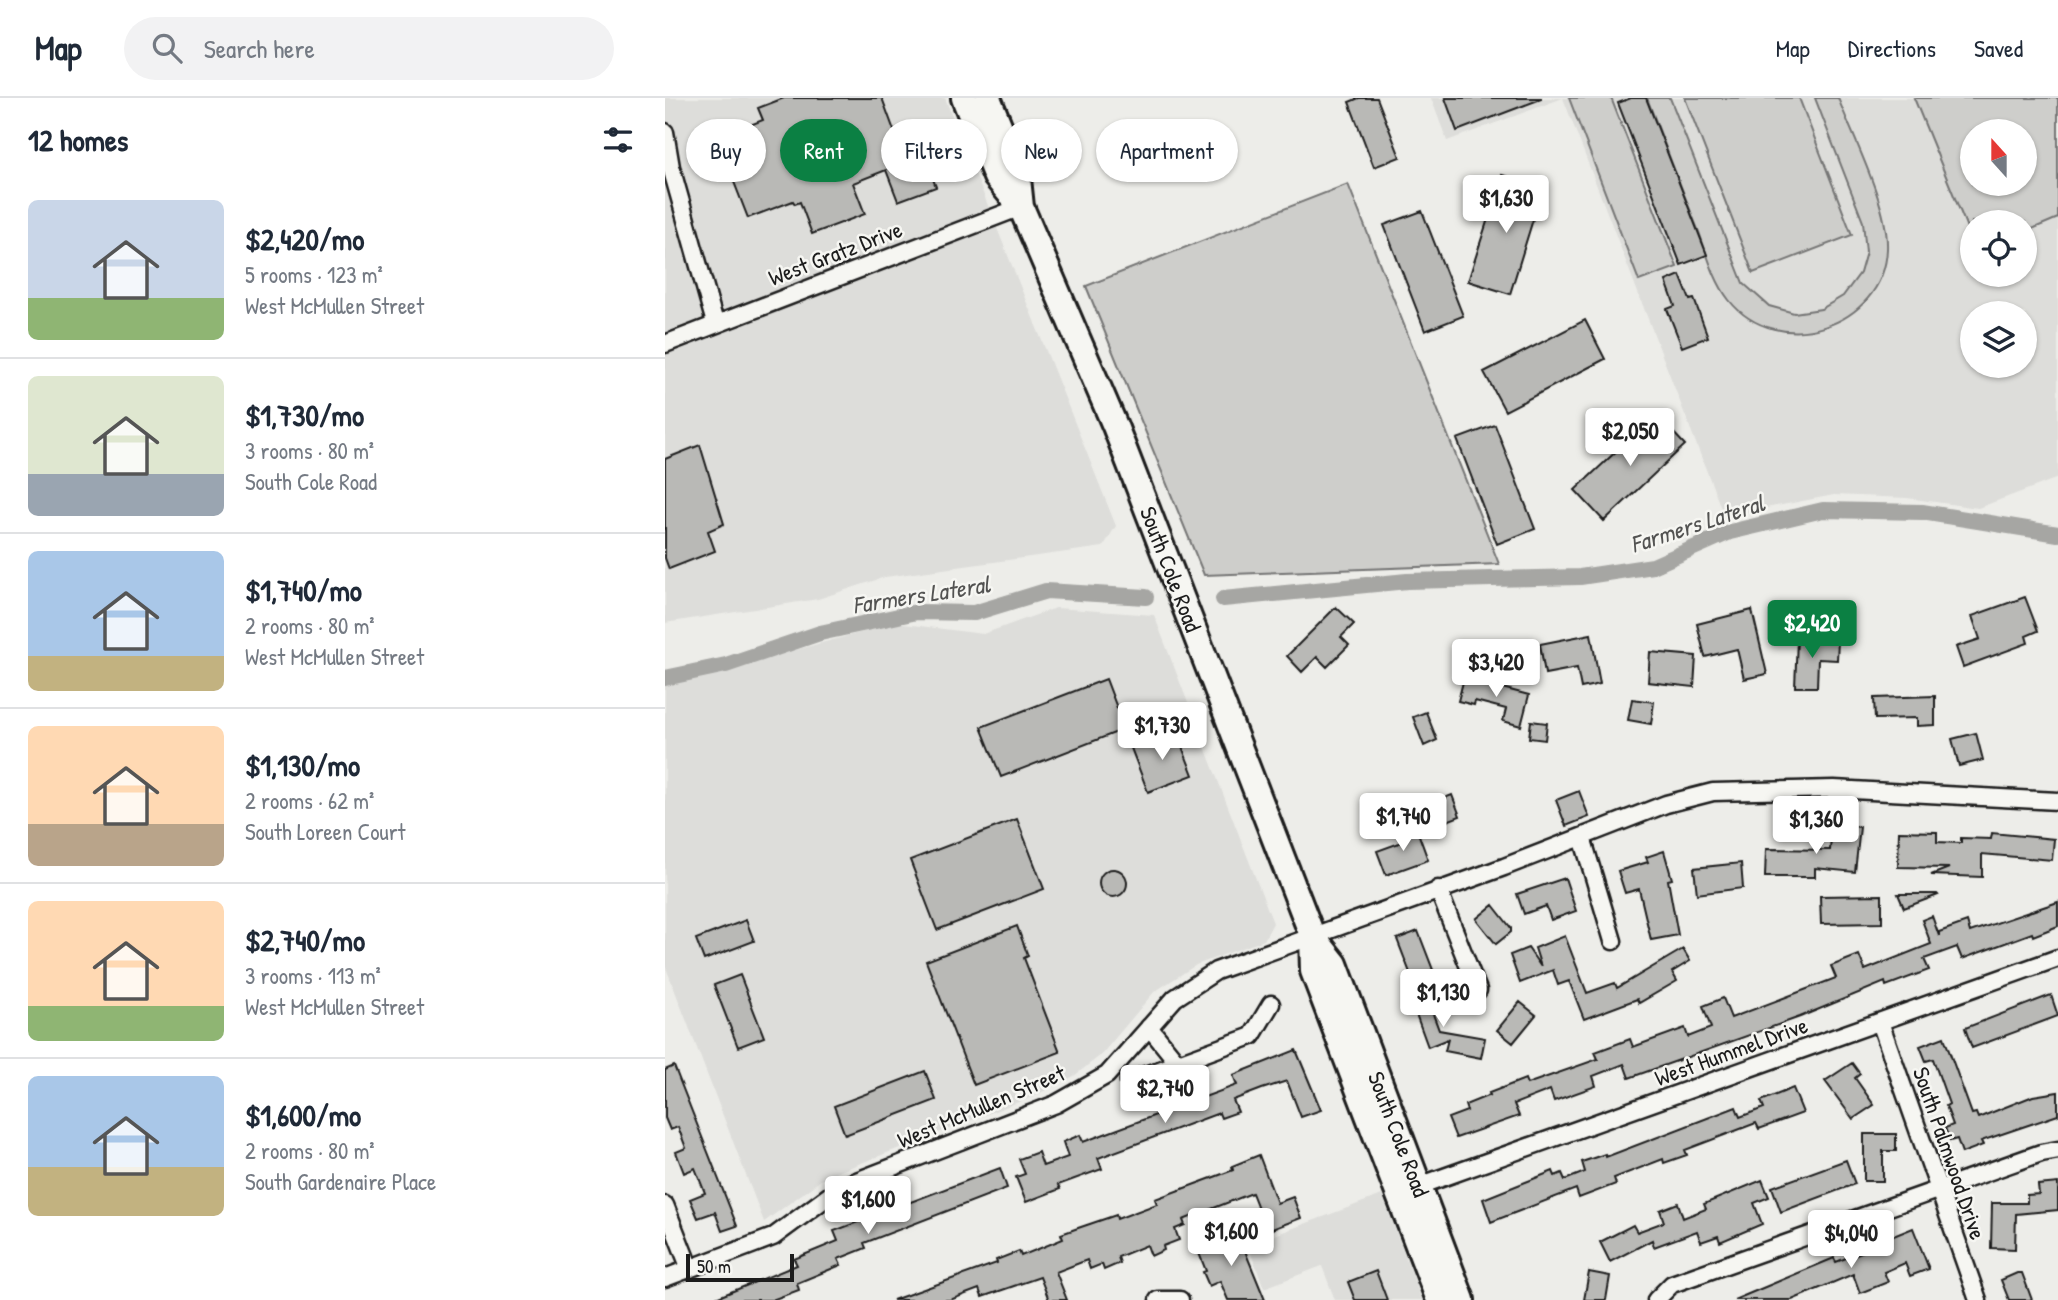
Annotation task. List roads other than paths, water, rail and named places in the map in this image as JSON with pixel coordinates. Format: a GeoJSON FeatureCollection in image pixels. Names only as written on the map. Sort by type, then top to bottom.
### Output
{"type":"FeatureCollection","features":[{"type":"Feature","properties":{"kind":"main road","name":"South Cole Road"},"geometry":{"type":"LineString","coordinates":[[964,98],[996,177],[1021,207],[1115,426],[1312,935],[1335,964],[1462,1300]]}},
{"type":"Feature","properties":{"kind":"main road","name":"South Cole Road"},"geometry":{"type":"LineString","coordinates":[[988,98],[1017,169],[1021,207]]}},
{"type":"Feature","properties":{"kind":"main road","name":"South Cole Road"},"geometry":{"type":"LineString","coordinates":[[1312,935],[1313,971],[1439,1300]]}},
{"type":"Feature","properties":{"kind":"street"},"geometry":{"type":"LineString","coordinates":[[665,132],[671,167],[715,323]]}},
{"type":"Feature","properties":{"kind":"street","name":"West Gratz Drive"},"geometry":{"type":"LineString","coordinates":[[665,344],[1021,207]]}},
{"type":"Feature","properties":{"kind":"street","name":"West McMullen Street"},"geometry":{"type":"LineString","coordinates":[[665,1278],[773,1237],[841,1187],[1056,1104],[1108,1075],[1175,998],[1216,971],[1666,804],[1713,792],[1834,789],[2058,801]]}},
{"type":"Feature","properties":{"kind":"street"},"geometry":{"type":"LineString","coordinates":[[1582,837],[1613,941]]}},
{"type":"Feature","properties":{"kind":"street"},"geometry":{"type":"LineString","coordinates":[[1438,889],[1478,990]]}},
{"type":"Feature","properties":{"kind":"street","name":"West Hummel Drive"},"geometry":{"type":"LineString","coordinates":[[1419,1186],[2058,958]]}},
{"type":"Feature","properties":{"kind":"street"},"geometry":{"type":"LineString","coordinates":[[1129,1081],[1251,1035],[1271,1004]]}},
{"type":"Feature","properties":{"kind":"street","name":"South Palmwood Drive"},"geometry":{"type":"LineString","coordinates":[[1880,1022],[1978,1300]]}},
{"type":"Feature","properties":{"kind":"street"},"geometry":{"type":"LineString","coordinates":[[1149,1027],[1178,1063]]}},
{"type":"Feature","properties":{"kind":"street"},"geometry":{"type":"LineString","coordinates":[[1657,1299],[1672,1284],[2041,1153],[2058,1150]]}},
{"type":"Feature","properties":{"kind":"street"},"geometry":{"type":"LineString","coordinates":[[665,1205],[689,1269]]}},
{"type":"Feature","properties":{"kind":"street"},"geometry":{"type":"LineString","coordinates":[[1158,1300],[1180,1300]]}},
{"type":"Feature","properties":{"kind":"waterway","name":"Farmers Lateral"},"geometry":{"type":"LineString","coordinates":[[1223,599],[1407,581],[1580,577],[1653,566],[1730,532],[1823,510],[1922,512],[2058,534]]}},
{"type":"Feature","properties":{"kind":"waterway","name":"Farmers Lateral"},"geometry":{"type":"LineString","coordinates":[[665,678],[726,665],[820,633],[917,612],[974,613],[1046,591],[1146,597]]}}]}
